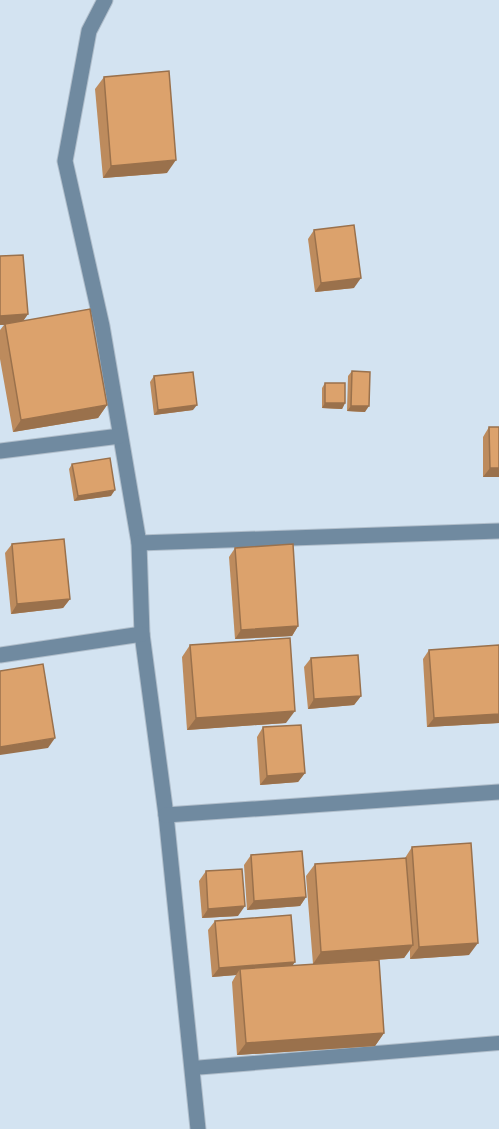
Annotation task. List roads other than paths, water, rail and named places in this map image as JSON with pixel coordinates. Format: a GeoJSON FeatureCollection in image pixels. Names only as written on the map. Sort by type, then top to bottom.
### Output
{"type":"FeatureCollection","features":[{"type":"Feature","properties":{"kind":"street"},"geometry":{"type":"LineString","coordinates":[[105,0],[89,32],[65,161],[102,326],[139,543],[142,634],[166,815],[198,1129]]}},
{"type":"Feature","properties":{"kind":"street"},"geometry":{"type":"LineString","coordinates":[[0,451],[120,436]]}},
{"type":"Feature","properties":{"kind":"street"},"geometry":{"type":"LineString","coordinates":[[139,543],[499,531]]}},
{"type":"Feature","properties":{"kind":"street"},"geometry":{"type":"LineString","coordinates":[[0,655],[142,634]]}},
{"type":"Feature","properties":{"kind":"street"},"geometry":{"type":"LineString","coordinates":[[166,815],[499,792]]}},
{"type":"Feature","properties":{"kind":"lane"},"geometry":{"type":"LineString","coordinates":[[193,1068],[499,1043]]}}]}
